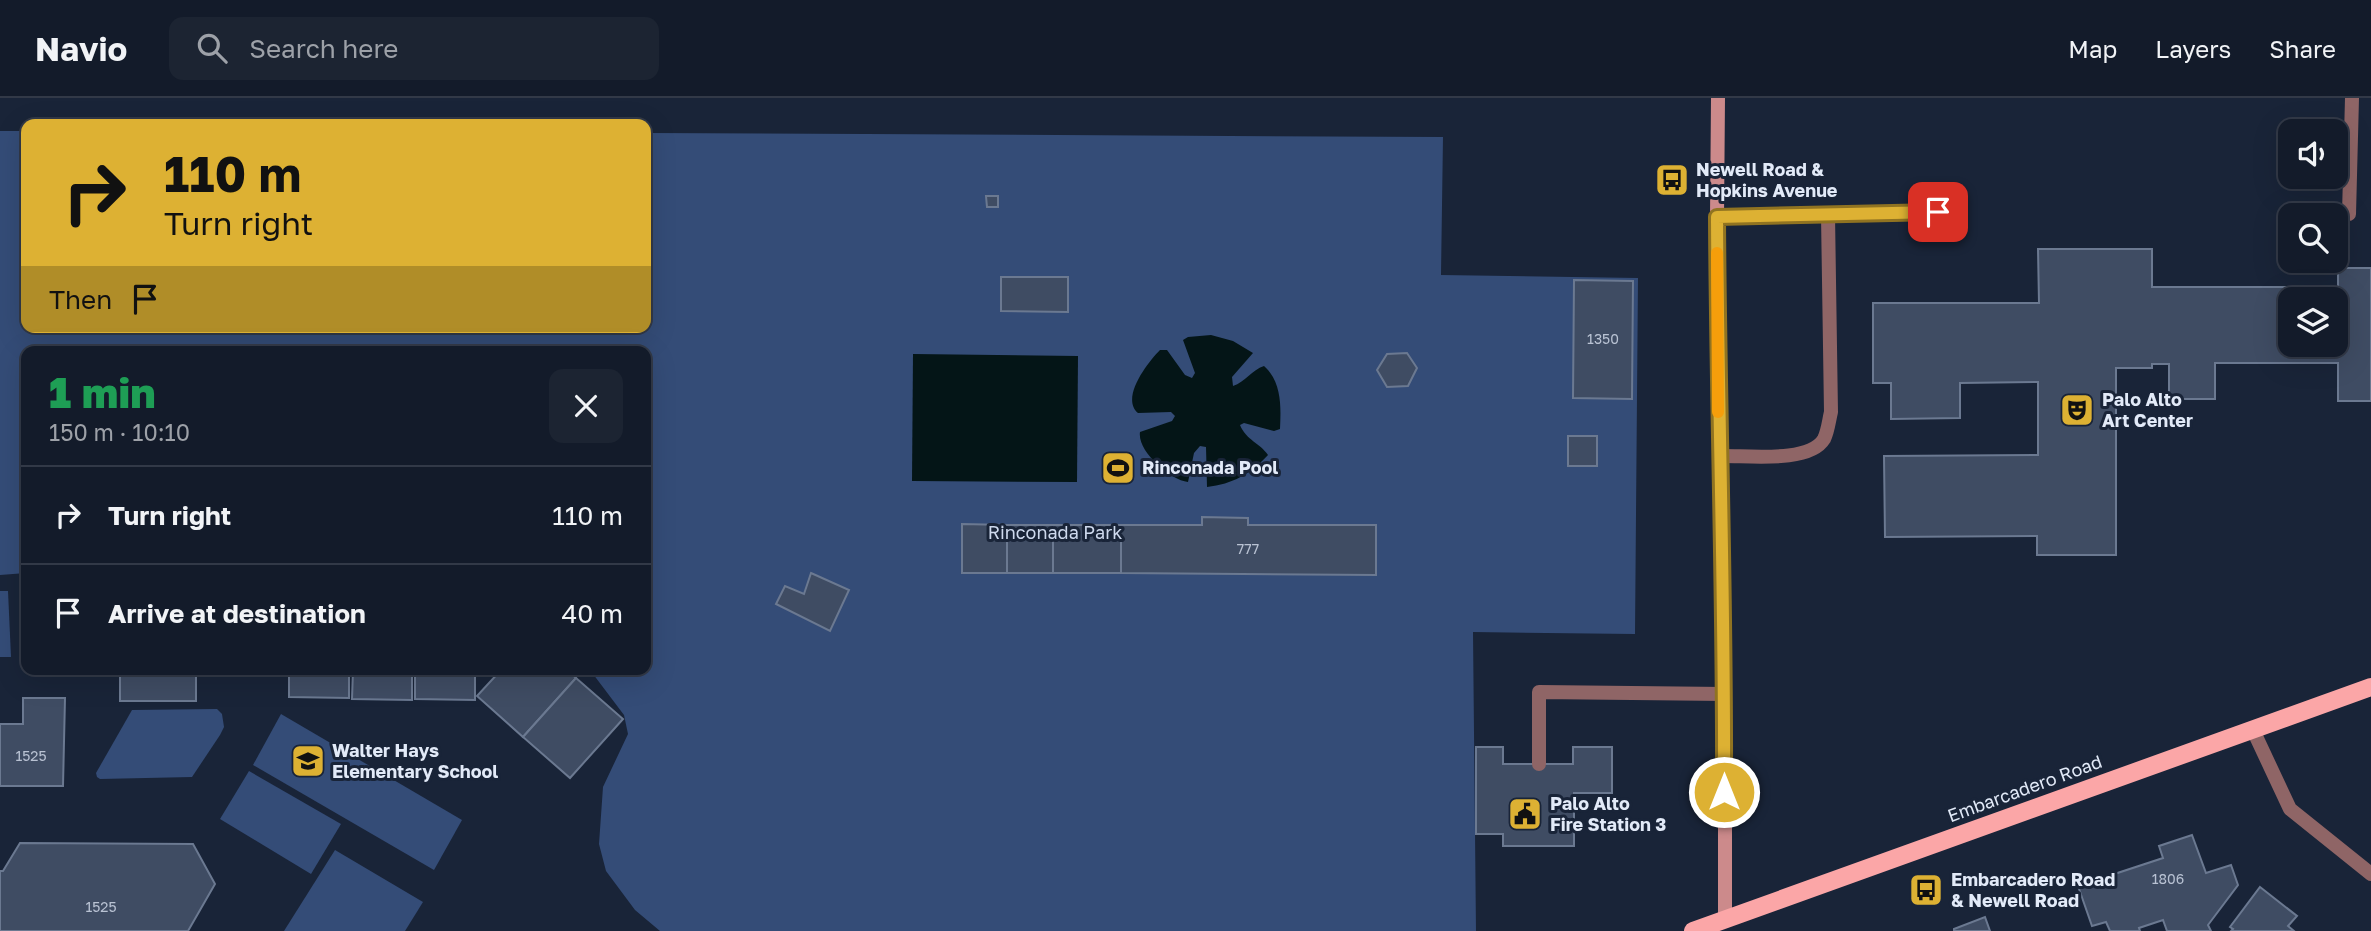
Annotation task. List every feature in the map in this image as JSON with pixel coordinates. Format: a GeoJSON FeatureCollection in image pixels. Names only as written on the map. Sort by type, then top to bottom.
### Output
{"type":"FeatureCollection","features":[{"type":"Feature","properties":{"kind":"main road","name":"Embarcadero Road"},"geometry":{"type":"LineString","coordinates":[[1693,931],[1727,925],[2371,687]]}},
{"type":"Feature","properties":{"kind":"street"},"geometry":{"type":"LineString","coordinates":[[1718,98],[1719,456],[1727,925]]}},
{"type":"Feature","properties":{"kind":"street"},"geometry":{"type":"LineString","coordinates":[[2349,214],[2352,98]]}},
{"type":"Feature","properties":{"kind":"street"},"geometry":{"type":"LineString","coordinates":[[1717,217],[1938,212]]}},
{"type":"Feature","properties":{"kind":"street"},"geometry":{"type":"LineString","coordinates":[[1719,456],[1796,456],[1814,449],[1824,438],[1830,412],[1828,215]]}},
{"type":"Feature","properties":{"kind":"street"},"geometry":{"type":"LineString","coordinates":[[1539,764],[1539,692],[1725,694]]}},
{"type":"Feature","properties":{"kind":"street"},"geometry":{"type":"LineString","coordinates":[[2253,730],[2290,809],[2371,874]]}},
{"type":"Feature","properties":{"kind":"green space","name":"Rinconada Park"},"geometry":{"type":"Polygon","coordinates":[[[0,131],[21,131],[21,333],[651,333],[651,133],[1443,137],[1441,275],[1638,278],[1635,634],[1473,632],[1476,931],[660,931],[635,910],[606,871],[599,844],[603,787],[628,734],[624,715],[594,675],[651,675],[651,346],[21,346],[21,573],[0,575],[0,131]]]}},
{"type":"Feature","properties":{"kind":"green space"},"geometry":{"type":"Polygon","coordinates":[[[0,591],[8,591],[11,657],[0,657],[0,591]]]}},
{"type":"Feature","properties":{"kind":"green space"},"geometry":{"type":"Polygon","coordinates":[[[217,709],[222,714],[224,727],[192,777],[97,777],[96,773],[132,710],[217,709]]]}},
{"type":"Feature","properties":{"kind":"green space"},"geometry":{"type":"Polygon","coordinates":[[[281,714],[462,820],[434,870],[253,765],[281,714]]]}},
{"type":"Feature","properties":{"kind":"green space"},"geometry":{"type":"Polygon","coordinates":[[[249,771],[341,824],[311,874],[220,819],[249,771]]]}},
{"type":"Feature","properties":{"kind":"green space"},"geometry":{"type":"Polygon","coordinates":[[[335,850],[423,902],[405,931],[284,931],[335,850]]]}},
{"type":"Feature","properties":{"kind":"shaded area"},"geometry":{"type":"Polygon","coordinates":[[[1211,335],[1233,341],[1253,353],[1232,377],[1233,386],[1264,366],[1270,372],[1279,395],[1280,429],[1274,431],[1244,423],[1240,425],[1268,455],[1255,468],[1240,477],[1207,487],[1206,447],[1200,446],[1194,453],[1188,482],[1172,476],[1149,456],[1140,440],[1140,432],[1172,421],[1175,416],[1171,412],[1138,413],[1132,399],[1138,380],[1160,350],[1167,350],[1185,375],[1192,378],[1195,373],[1183,340],[1211,335]]]}},
{"type":"Feature","properties":{"kind":"shaded area"},"geometry":{"type":"Polygon","coordinates":[[[913,354],[1078,356],[1077,482],[912,481],[913,354]]]}},
{"type":"Feature","properties":{"kind":"building"},"geometry":{"type":"Polygon","coordinates":[[[986,196],[998,196],[998,207],[987,207],[986,196]]]}},
{"type":"Feature","properties":{"kind":"building","name":"Palo Alto Art Center"},"geometry":{"type":"Polygon","coordinates":[[[2038,249],[2152,249],[2152,287],[2278,287],[2278,357],[2348,357],[2348,287],[2338,287],[2338,273],[2348,273],[2348,268],[2371,268],[2371,401],[2338,401],[2338,363],[2215,363],[2215,399],[2169,399],[2169,364],[2152,364],[2152,368],[2116,368],[2116,555],[2037,555],[2037,536],[1885,537],[1884,456],[2038,455],[2038,382],[1960,383],[1960,418],[1891,419],[1891,383],[1873,383],[1873,303],[2039,303],[2038,249]]]}},
{"type":"Feature","properties":{"kind":"building"},"geometry":{"type":"Polygon","coordinates":[[[1001,277],[1068,277],[1068,312],[1001,311],[1001,277]]]}},
{"type":"Feature","properties":{"kind":"building"},"geometry":{"type":"Polygon","coordinates":[[[1574,280],[1633,281],[1632,399],[1573,398],[1574,280]]]}},
{"type":"Feature","properties":{"kind":"building"},"geometry":{"type":"Polygon","coordinates":[[[1407,353],[1417,368],[1408,386],[1387,387],[1377,370],[1387,354],[1407,353]]]}},
{"type":"Feature","properties":{"kind":"building"},"geometry":{"type":"Polygon","coordinates":[[[1568,436],[1597,436],[1597,466],[1568,466],[1568,436]]]}},
{"type":"Feature","properties":{"kind":"building"},"geometry":{"type":"Polygon","coordinates":[[[1202,517],[1248,518],[1248,525],[1376,525],[1376,575],[1121,573],[1121,525],[1202,525],[1202,517]]]}},
{"type":"Feature","properties":{"kind":"building"},"geometry":{"type":"Polygon","coordinates":[[[962,524],[1007,525],[1007,573],[962,573],[962,524]]]}},
{"type":"Feature","properties":{"kind":"building"},"geometry":{"type":"Polygon","coordinates":[[[1007,525],[1053,525],[1053,573],[1007,573],[1007,525]]]}},
{"type":"Feature","properties":{"kind":"building"},"geometry":{"type":"Polygon","coordinates":[[[1053,525],[1121,525],[1121,573],[1053,573],[1053,525]]]}},
{"type":"Feature","properties":{"kind":"building"},"geometry":{"type":"Polygon","coordinates":[[[811,573],[849,590],[830,631],[776,604],[785,586],[804,594],[811,573]]]}},
{"type":"Feature","properties":{"kind":"building"},"geometry":{"type":"Polygon","coordinates":[[[120,675],[196,675],[196,701],[120,701],[120,675]]]}},
{"type":"Feature","properties":{"kind":"building"},"geometry":{"type":"Polygon","coordinates":[[[289,675],[349,675],[349,698],[289,697],[289,675]]]}},
{"type":"Feature","properties":{"kind":"building"},"geometry":{"type":"Polygon","coordinates":[[[353,675],[412,675],[412,700],[352,699],[353,675]]]}},
{"type":"Feature","properties":{"kind":"building"},"geometry":{"type":"Polygon","coordinates":[[[415,675],[475,675],[475,700],[415,699],[415,675]]]}},
{"type":"Feature","properties":{"kind":"building"},"geometry":{"type":"Polygon","coordinates":[[[496,675],[573,675],[576,678],[523,737],[477,696],[496,675]]]}},
{"type":"Feature","properties":{"kind":"building"},"geometry":{"type":"Polygon","coordinates":[[[576,678],[623,719],[570,778],[523,737],[576,678]]]}},
{"type":"Feature","properties":{"kind":"building"},"geometry":{"type":"Polygon","coordinates":[[[23,698],[65,698],[63,786],[0,786],[0,724],[23,724],[23,698]]]}},
{"type":"Feature","properties":{"kind":"building","name":"Palo Alto Fire Station 3"},"geometry":{"type":"Polygon","coordinates":[[[1476,747],[1503,747],[1503,764],[1573,764],[1573,747],[1612,747],[1612,793],[1574,793],[1574,846],[1503,846],[1503,834],[1476,834],[1476,747]]]}},
{"type":"Feature","properties":{"kind":"building"},"geometry":{"type":"Polygon","coordinates":[[[2192,835],[2206,873],[2231,865],[2238,885],[2208,925],[2211,931],[2167,931],[2163,920],[2139,928],[2140,931],[2110,931],[2106,922],[2092,926],[2078,886],[2163,858],[2159,846],[2192,835]]]}},
{"type":"Feature","properties":{"kind":"building"},"geometry":{"type":"Polygon","coordinates":[[[20,843],[193,844],[215,884],[188,931],[0,931],[0,871],[3,871],[20,843]]]}},
{"type":"Feature","properties":{"kind":"building"},"geometry":{"type":"Polygon","coordinates":[[[2260,887],[2297,916],[2288,926],[2294,931],[2231,931],[2233,929],[2230,927],[2260,887]]]}},
{"type":"Feature","properties":{"kind":"building"},"geometry":{"type":"Polygon","coordinates":[[[1985,917],[1990,931],[1954,931],[1954,929],[1985,917]]]}},
{"type":"Feature","properties":{"kind":"slow traffic"},"geometry":{"type":"LineString","coordinates":[[1717,253],[1718,412]]}},
{"type":"Feature","properties":{"kind":"place","name":"Newell Road & Hopkins Avenue"},"geometry":{"type":"Point","coordinates":[1672,180]}},
{"type":"Feature","properties":{"kind":"place","name":"Palo Alto Art Center"},"geometry":{"type":"Point","coordinates":[2077,410]}},
{"type":"Feature","properties":{"kind":"place","name":"Rinconada Pool"},"geometry":{"type":"Point","coordinates":[1118,468]}},
{"type":"Feature","properties":{"kind":"place","name":"Walter Hays Elementary School"},"geometry":{"type":"Point","coordinates":[308,761]}},
{"type":"Feature","properties":{"kind":"place","name":"Palo Alto Fire Station 3"},"geometry":{"type":"Point","coordinates":[1525,814]}},
{"type":"Feature","properties":{"kind":"place","name":"Embarcadero Road & Newell Road"},"geometry":{"type":"Point","coordinates":[1926,890]}},
{"type":"Feature","properties":{"kind":"route"},"geometry":{"type":"LineString","coordinates":[[1724,792],[1725,694],[1717,217],[1938,212]]}}]}
